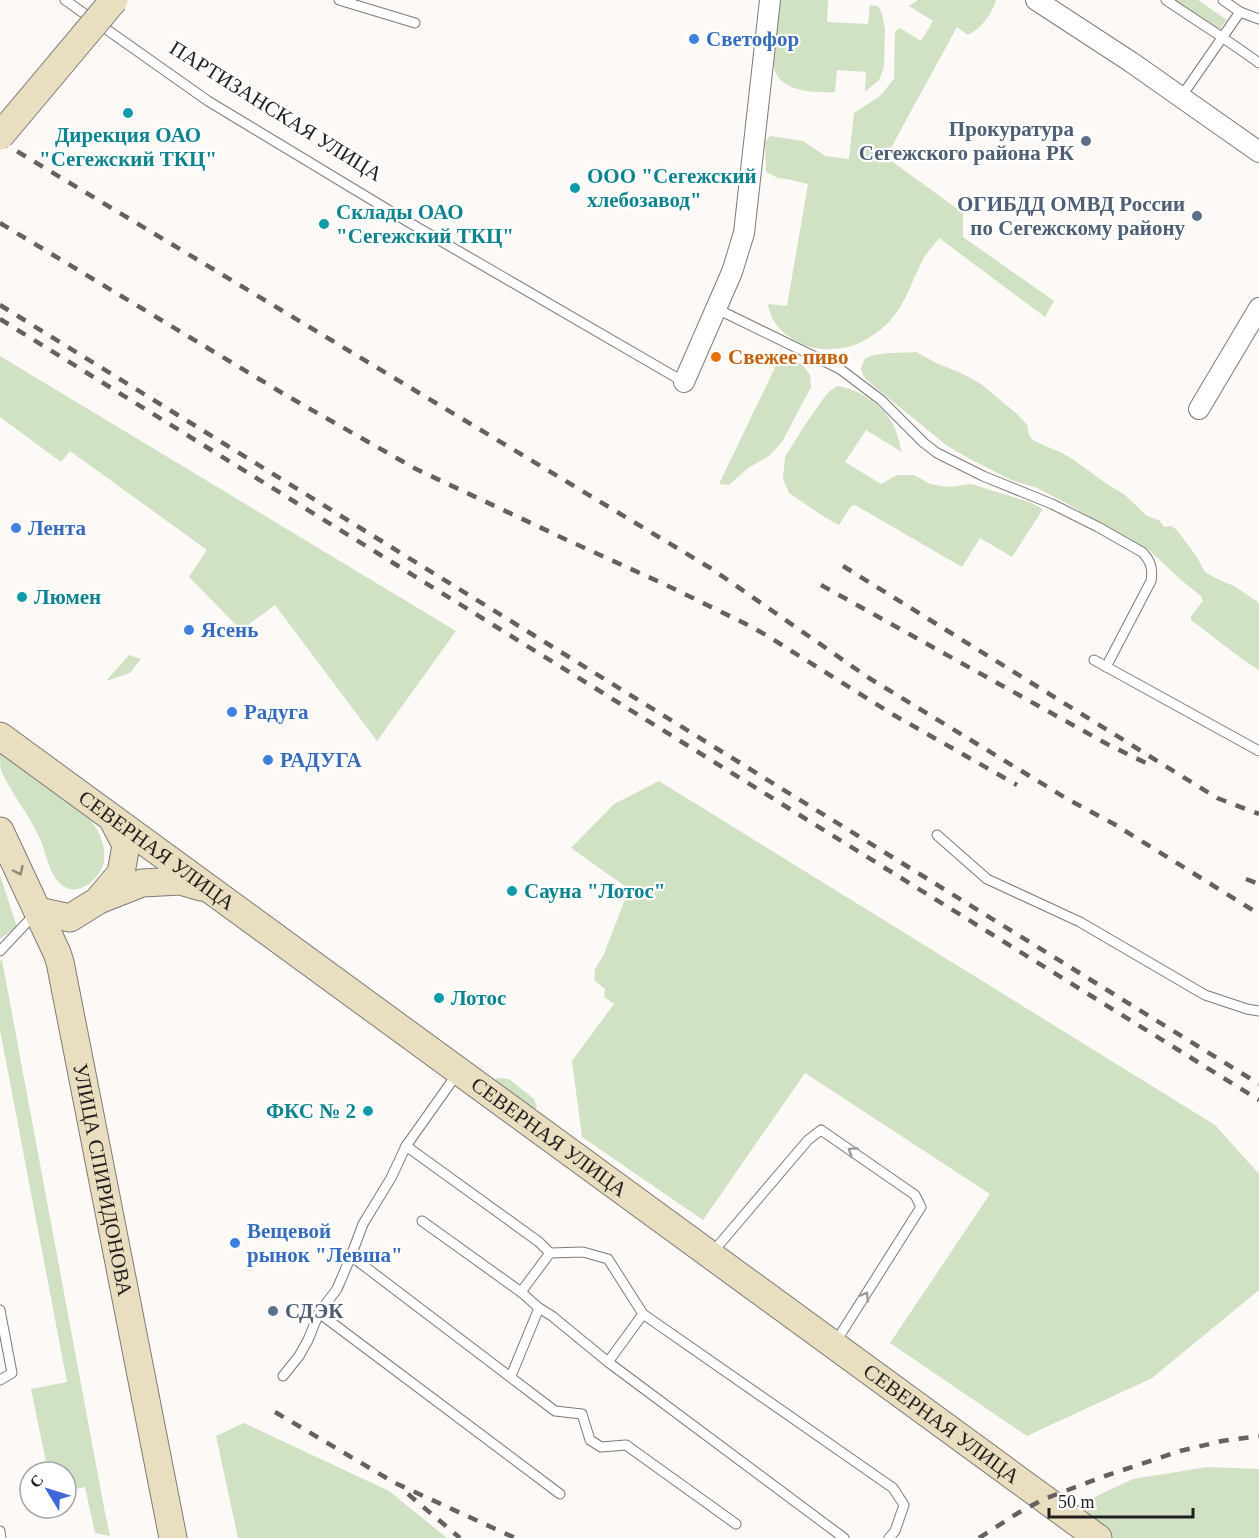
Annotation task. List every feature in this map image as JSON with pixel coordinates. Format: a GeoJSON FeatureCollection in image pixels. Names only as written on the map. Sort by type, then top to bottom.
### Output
{"type":"FeatureCollection","features":[{"type":"Feature","properties":{"kind":"street"},"geometry":{"type":"LineString","coordinates":[[0,136],[114,0]]}},
{"type":"Feature","properties":{"kind":"street","name":"ПАРТИЗАНСКАЯ УЛИЦА"},"geometry":{"type":"LineString","coordinates":[[684,382],[732,272],[744,233],[770,0]]}},
{"type":"Feature","properties":{"kind":"street"},"geometry":{"type":"LineString","coordinates":[[1036,0],[1131,62],[1259,152]]}},
{"type":"Feature","properties":{"kind":"street"},"geometry":{"type":"LineString","coordinates":[[1199,409],[1259,308]]}},
{"type":"Feature","properties":{"kind":"street","name":"СЕВЕРНАЯ УЛИЦА"},"geometry":{"type":"LineString","coordinates":[[0,736],[1098,1538]]}},
{"type":"Feature","properties":{"kind":"street"},"geometry":{"type":"LineString","coordinates":[[57,953],[71,928],[99,900],[121,873],[126,845],[113,820]]}},
{"type":"Feature","properties":{"kind":"street","name":"УЛИЦА СПИРИДОНОВА"},"geometry":{"type":"LineString","coordinates":[[0,831],[57,953],[173,1538]]}},
{"type":"Feature","properties":{"kind":"street"},"geometry":{"type":"LineString","coordinates":[[38,911],[70,918],[99,900],[142,883],[181,881],[210,890]]}},
{"type":"Feature","properties":{"kind":"lane","name":"ПАРТИЗАНСКАЯ УЛИЦА"},"geometry":{"type":"LineString","coordinates":[[65,0],[208,101],[410,224],[684,382]]}},
{"type":"Feature","properties":{"kind":"lane"},"geometry":{"type":"LineString","coordinates":[[339,0],[415,23]]}},
{"type":"Feature","properties":{"kind":"lane"},"geometry":{"type":"LineString","coordinates":[[1166,0],[1259,63]]}},
{"type":"Feature","properties":{"kind":"lane"},"geometry":{"type":"LineString","coordinates":[[1223,0],[1240,12],[1259,19]]}},
{"type":"Feature","properties":{"kind":"lane"},"geometry":{"type":"LineString","coordinates":[[1181,97],[1240,12]]}},
{"type":"Feature","properties":{"kind":"lane"},"geometry":{"type":"LineString","coordinates":[[717,309],[840,369],[881,400],[924,444],[937,453],[983,476],[1052,504],[1142,552],[1152,566],[1151,581],[1106,667]]}},
{"type":"Feature","properties":{"kind":"lane"},"geometry":{"type":"LineString","coordinates":[[1094,660],[1259,751]]}},
{"type":"Feature","properties":{"kind":"lane"},"geometry":{"type":"LineString","coordinates":[[937,835],[987,879],[1080,922],[1206,995],[1259,1011]]}},
{"type":"Feature","properties":{"kind":"lane"},"geometry":{"type":"LineString","coordinates":[[0,951],[38,911]]}},
{"type":"Feature","properties":{"kind":"lane"},"geometry":{"type":"LineString","coordinates":[[283,1376],[299,1356],[319,1313],[337,1288],[363,1224],[391,1178],[406,1146],[459,1072]]}},
{"type":"Feature","properties":{"kind":"lane"},"geometry":{"type":"LineString","coordinates":[[710,1255],[808,1140],[821,1130],[915,1195],[921,1207],[833,1345]]}},
{"type":"Feature","properties":{"kind":"lane"},"geometry":{"type":"LineString","coordinates":[[406,1146],[539,1242],[550,1253],[583,1252],[608,1259],[643,1314],[893,1488],[904,1505],[896,1531],[889,1538]]}},
{"type":"Feature","properties":{"kind":"lane"},"geometry":{"type":"LineString","coordinates":[[422,1221],[521,1292],[608,1362],[844,1538]]}},
{"type":"Feature","properties":{"kind":"lane"},"geometry":{"type":"LineString","coordinates":[[521,1292],[550,1253]]}},
{"type":"Feature","properties":{"kind":"lane"},"geometry":{"type":"LineString","coordinates":[[351,1256],[555,1411],[582,1414],[590,1440],[601,1447],[626,1445],[736,1524]]}},
{"type":"Feature","properties":{"kind":"lane"},"geometry":{"type":"LineString","coordinates":[[511,1376],[539,1308]]}},
{"type":"Feature","properties":{"kind":"lane"},"geometry":{"type":"LineString","coordinates":[[0,1310],[12,1373],[0,1380]]}},
{"type":"Feature","properties":{"kind":"lane"},"geometry":{"type":"LineString","coordinates":[[319,1313],[560,1494]]}},
{"type":"Feature","properties":{"kind":"lane"},"geometry":{"type":"LineString","coordinates":[[608,1362],[643,1314]]}},
{"type":"Feature","properties":{"kind":"lane"},"geometry":{"type":"LineString","coordinates":[[0,1532],[1,1538]]}},
{"type":"Feature","properties":{"kind":"green space"},"geometry":{"type":"Polygon","coordinates":[[[779,0],[828,0],[827,22],[868,24],[870,5],[878,6],[885,29],[884,67],[879,80],[865,92],[866,72],[837,70],[835,92],[826,92],[796,89],[781,80],[773,63],[779,0]]]}},
{"type":"Feature","properties":{"kind":"green space"},"geometry":{"type":"Polygon","coordinates":[[[918,0],[996,0],[992,11],[973,32],[968,35],[957,27],[886,157],[963,213],[963,237],[1054,301],[1045,317],[939,238],[925,256],[900,307],[886,325],[868,338],[847,347],[827,349],[807,346],[795,341],[779,328],[768,304],[787,306],[808,184],[778,178],[766,172],[765,142],[770,136],[803,141],[825,156],[849,159],[854,113],[880,96],[894,79],[895,32],[900,28],[921,41],[933,21],[909,6],[918,0]]]}},
{"type":"Feature","properties":{"kind":"green space"},"geometry":{"type":"Polygon","coordinates":[[[1175,0],[1198,0],[1227,20],[1219,30],[1175,0]]]}},
{"type":"Feature","properties":{"kind":"green space"},"geometry":{"type":"Polygon","coordinates":[[[916,352],[981,384],[1017,414],[1027,425],[1029,435],[1034,441],[1074,460],[1125,495],[1147,516],[1159,520],[1164,527],[1171,526],[1177,530],[1205,572],[1234,586],[1259,603],[1259,670],[1191,620],[1191,616],[1203,601],[1201,596],[1149,550],[1037,488],[1011,480],[946,445],[864,377],[861,369],[865,359],[869,357],[916,352]]]}},
{"type":"Feature","properties":{"kind":"green space"},"geometry":{"type":"Polygon","coordinates":[[[782,353],[803,365],[810,375],[811,387],[782,442],[769,456],[748,468],[729,485],[719,484],[782,353]]]}},
{"type":"Feature","properties":{"kind":"green space"},"geometry":{"type":"Polygon","coordinates":[[[0,356],[456,631],[377,741],[275,605],[241,630],[189,577],[207,550],[70,451],[61,462],[0,417],[0,356]]]}},
{"type":"Feature","properties":{"kind":"green space"},"geometry":{"type":"Polygon","coordinates":[[[837,386],[860,393],[875,403],[887,415],[895,428],[902,452],[866,430],[845,462],[881,484],[897,475],[914,475],[930,484],[948,487],[971,484],[1029,502],[1043,509],[1012,557],[980,538],[962,567],[855,505],[851,506],[839,525],[789,493],[783,479],[785,457],[823,399],[837,386]]]}},
{"type":"Feature","properties":{"kind":"green space"},"geometry":{"type":"Polygon","coordinates":[[[129,655],[141,659],[130,673],[106,681],[129,655]]]}},
{"type":"Feature","properties":{"kind":"green space"},"geometry":{"type":"Polygon","coordinates":[[[0,752],[88,817],[94,825],[103,843],[104,861],[96,878],[87,885],[72,890],[62,885],[54,876],[36,830],[1,770],[0,752]]]}},
{"type":"Feature","properties":{"kind":"green space"},"geometry":{"type":"Polygon","coordinates":[[[659,781],[1215,1125],[1259,1174],[1259,1290],[1152,1378],[1027,1436],[890,1343],[990,1194],[805,1073],[703,1220],[582,1137],[572,1061],[614,1004],[604,997],[605,989],[594,980],[595,969],[604,954],[629,889],[571,848],[614,804],[659,781]]]}},
{"type":"Feature","properties":{"kind":"green space"},"geometry":{"type":"Polygon","coordinates":[[[0,875],[17,927],[0,939],[0,875]]]}},
{"type":"Feature","properties":{"kind":"green space"},"geometry":{"type":"Polygon","coordinates":[[[2,960],[110,1536],[95,1533],[85,1487],[78,1488],[78,1460],[46,1460],[31,1389],[67,1382],[0,1030],[0,961],[2,960]]]}},
{"type":"Feature","properties":{"kind":"green space"},"geometry":{"type":"Polygon","coordinates":[[[497,1078],[509,1079],[534,1099],[537,1107],[531,1114],[491,1085],[497,1078]]]}},
{"type":"Feature","properties":{"kind":"green space"},"geometry":{"type":"Polygon","coordinates":[[[244,1423],[389,1491],[447,1538],[238,1538],[216,1436],[244,1423]]]}},
{"type":"Feature","properties":{"kind":"green space"},"geometry":{"type":"Polygon","coordinates":[[[1207,1467],[1259,1469],[1259,1538],[1108,1538],[1069,1509],[1133,1479],[1207,1467]]]}},
{"type":"Feature","properties":{"kind":"railway"},"geometry":{"type":"LineString","coordinates":[[0,141],[712,569],[869,678],[1069,800],[1114,824],[1259,914]]}},
{"type":"Feature","properties":{"kind":"railway"},"geometry":{"type":"LineString","coordinates":[[0,223],[289,397],[416,469],[744,623],[892,714],[1017,785]]}},
{"type":"Feature","properties":{"kind":"railway"},"geometry":{"type":"LineString","coordinates":[[0,305],[1259,1084]]}},
{"type":"Feature","properties":{"kind":"railway"},"geometry":{"type":"LineString","coordinates":[[0,319],[1259,1100]]}},
{"type":"Feature","properties":{"kind":"railway"},"geometry":{"type":"LineString","coordinates":[[843,566],[1217,798],[1259,814]]}},
{"type":"Feature","properties":{"kind":"railway"},"geometry":{"type":"LineString","coordinates":[[821,585],[1107,744],[1150,765]]}},
{"type":"Feature","properties":{"kind":"railway"},"geometry":{"type":"LineString","coordinates":[[1246,879],[1259,884]]}},
{"type":"Feature","properties":{"kind":"railway"},"geometry":{"type":"LineString","coordinates":[[275,1412],[395,1483],[515,1538]]}},
{"type":"Feature","properties":{"kind":"railway"},"geometry":{"type":"LineString","coordinates":[[979,1538],[1044,1499],[1105,1476],[1180,1451],[1222,1441],[1259,1436]]}},
{"type":"Feature","properties":{"kind":"railway"},"geometry":{"type":"LineString","coordinates":[[408,1494],[460,1538]]}},
{"type":"Feature","properties":{"kind":"place","name":"Светофор"},"geometry":{"type":"Point","coordinates":[694,39]}},
{"type":"Feature","properties":{"kind":"place","name":"Дирекция ОАО \"Сегежский ТКЦ\""},"geometry":{"type":"Point","coordinates":[128,113]}},
{"type":"Feature","properties":{"kind":"place","name":"Прокуратура Сегежского района РК"},"geometry":{"type":"Point","coordinates":[1086,141]}},
{"type":"Feature","properties":{"kind":"place","name":"ООО \"Сегежский хлебозавод\""},"geometry":{"type":"Point","coordinates":[575,188]}},
{"type":"Feature","properties":{"kind":"place","name":"ОГИБДД ОМВД России по Сегежскому району"},"geometry":{"type":"Point","coordinates":[1197,216]}},
{"type":"Feature","properties":{"kind":"place","name":"Склады ОАО \"Сегежский ТКЦ\""},"geometry":{"type":"Point","coordinates":[324,224]}},
{"type":"Feature","properties":{"kind":"place","name":"Свежее пиво"},"geometry":{"type":"Point","coordinates":[716,357]}},
{"type":"Feature","properties":{"kind":"place","name":"Лента"},"geometry":{"type":"Point","coordinates":[16,528]}},
{"type":"Feature","properties":{"kind":"place","name":"Люмен"},"geometry":{"type":"Point","coordinates":[22,597]}},
{"type":"Feature","properties":{"kind":"place","name":"Ясень"},"geometry":{"type":"Point","coordinates":[189,630]}},
{"type":"Feature","properties":{"kind":"place","name":"Радуга"},"geometry":{"type":"Point","coordinates":[232,712]}},
{"type":"Feature","properties":{"kind":"place","name":"РАДУГА"},"geometry":{"type":"Point","coordinates":[268,760]}},
{"type":"Feature","properties":{"kind":"place","name":"Сауна \"Лотос\""},"geometry":{"type":"Point","coordinates":[512,891]}},
{"type":"Feature","properties":{"kind":"place","name":"Лотос"},"geometry":{"type":"Point","coordinates":[439,998]}},
{"type":"Feature","properties":{"kind":"place","name":"ФКС № 2"},"geometry":{"type":"Point","coordinates":[368,1111]}},
{"type":"Feature","properties":{"kind":"place","name":"Вещевой рынок \"Левша\""},"geometry":{"type":"Point","coordinates":[235,1243]}},
{"type":"Feature","properties":{"kind":"place","name":"СДЭК"},"geometry":{"type":"Point","coordinates":[273,1311]}}]}
